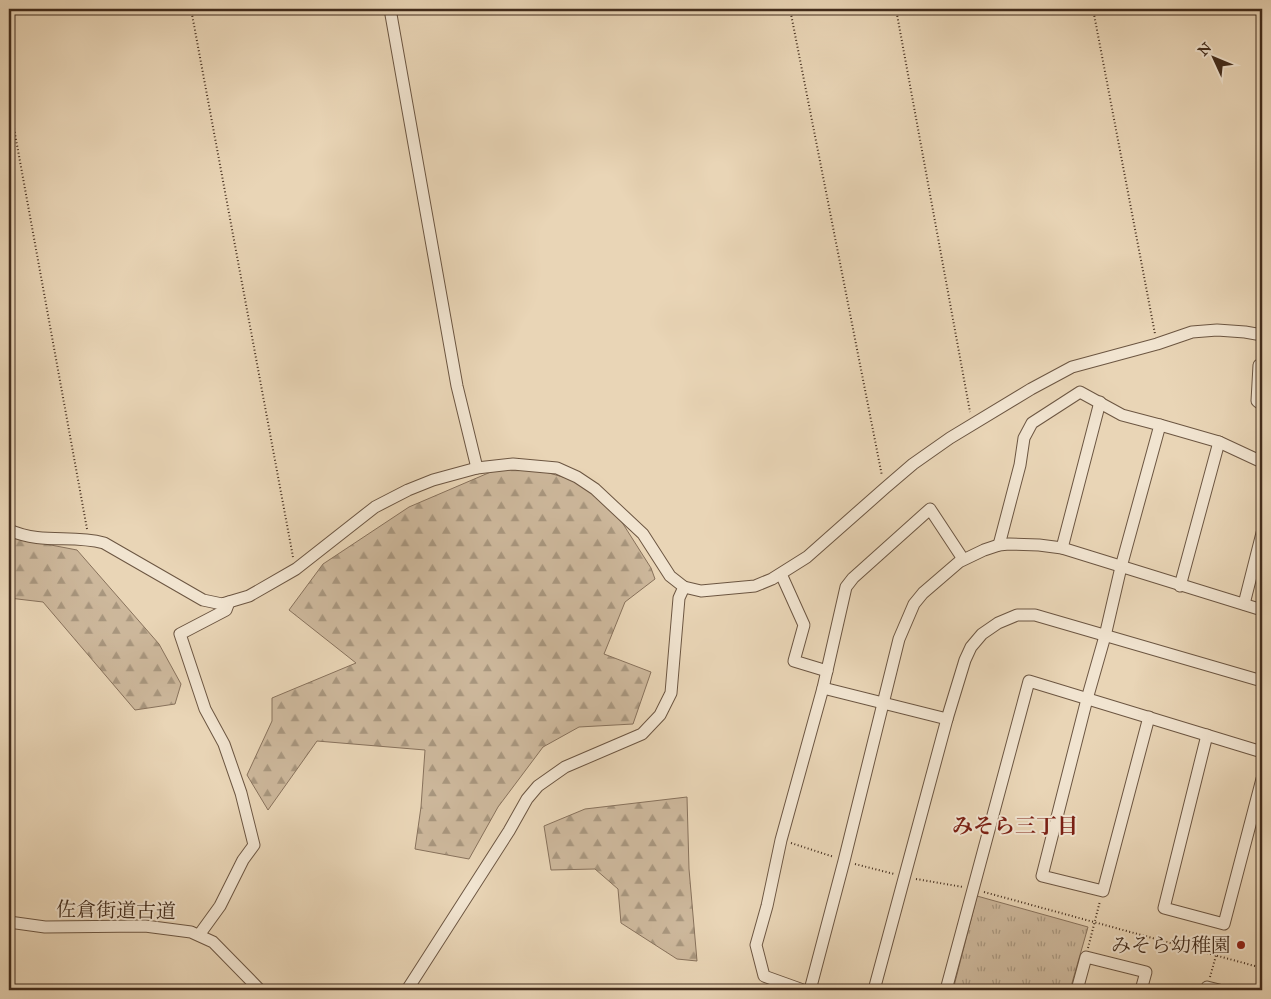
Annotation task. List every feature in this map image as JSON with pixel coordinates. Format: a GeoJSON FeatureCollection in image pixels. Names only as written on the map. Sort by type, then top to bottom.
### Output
{"type":"FeatureCollection","features":[{"type":"Feature","properties":{"kind":"street"},"geometry":{"type":"LineString","coordinates":[[390,9],[457,386],[477,468]]}},
{"type":"Feature","properties":{"kind":"street"},"geometry":{"type":"LineString","coordinates":[[9,530],[38,539],[89,539],[104,543],[203,600],[222,604],[249,596],[296,569],[375,507],[408,490],[434,480],[477,468],[513,464],[557,468],[595,488],[643,534],[670,576],[684,587],[701,591],[755,586],[772,580],[807,557],[913,464],[1031,389],[1072,367],[1157,344],[1192,332],[1217,330],[1245,332],[1262,336]]}},
{"type":"Feature","properties":{"kind":"street"},"geometry":{"type":"LineString","coordinates":[[1259,365],[1257,401],[1262,405]]}},
{"type":"Feature","properties":{"kind":"street"},"geometry":{"type":"LineString","coordinates":[[999,545],[1020,465],[1024,438],[1032,423],[1080,392],[1122,415],[1219,442],[1262,462]]}},
{"type":"Feature","properties":{"kind":"street"},"geometry":{"type":"LineString","coordinates":[[1062,548],[1100,402]]}},
{"type":"Feature","properties":{"kind":"street"},"geometry":{"type":"LineString","coordinates":[[1149,717],[1103,891],[1042,876],[1105,636],[1121,567],[1160,425]]}},
{"type":"Feature","properties":{"kind":"street"},"geometry":{"type":"LineString","coordinates":[[1180,586],[1219,442]]}},
{"type":"Feature","properties":{"kind":"street"},"geometry":{"type":"LineString","coordinates":[[803,990],[764,976],[756,945],[823,688],[846,587],[858,573],[930,509],[963,559]]}},
{"type":"Feature","properties":{"kind":"street"},"geometry":{"type":"LineString","coordinates":[[1244,604],[1262,533]]}},
{"type":"Feature","properties":{"kind":"street"},"geometry":{"type":"LineString","coordinates":[[810,990],[899,639],[914,604],[934,583],[963,559],[999,545],[1023,544],[1062,548],[1262,610]]}},
{"type":"Feature","properties":{"kind":"street"},"geometry":{"type":"LineString","coordinates":[[781,574],[804,625],[794,661],[826,671]]}},
{"type":"Feature","properties":{"kind":"street"},"geometry":{"type":"LineString","coordinates":[[407,990],[509,831],[527,799],[538,786],[565,767],[642,734],[660,715],[671,694],[679,598],[684,587]]}},
{"type":"Feature","properties":{"kind":"street"},"geometry":{"type":"LineString","coordinates":[[199,935],[220,906],[243,860],[254,845],[241,793],[224,744],[205,710],[180,634],[226,610],[229,602]]}},
{"type":"Feature","properties":{"kind":"street"},"geometry":{"type":"LineString","coordinates":[[874,990],[947,719],[965,660],[971,647],[982,634],[998,622],[1017,616],[1035,615],[1262,681]]}},
{"type":"Feature","properties":{"kind":"street"},"geometry":{"type":"LineString","coordinates":[[946,990],[1029,681],[1262,752]]}},
{"type":"Feature","properties":{"kind":"street"},"geometry":{"type":"LineString","coordinates":[[823,688],[947,719]]}},
{"type":"Feature","properties":{"kind":"street"},"geometry":{"type":"LineString","coordinates":[[1207,735],[1164,908],[1224,924],[1262,780]]}},
{"type":"Feature","properties":{"kind":"street","name":"佐倉街道古道"},"geometry":{"type":"LineString","coordinates":[[9,922],[45,927],[145,926],[180,930],[199,935],[213,942],[260,990]]}},
{"type":"Feature","properties":{"kind":"street"},"geometry":{"type":"LineString","coordinates":[[1077,990],[1086,957],[1146,972],[1141,990]]}},
{"type":"Feature","properties":{"kind":"street"},"geometry":{"type":"LineString","coordinates":[[1207,988],[1219,990]]}},
{"type":"Feature","properties":{"kind":"path"},"geometry":{"type":"LineString","coordinates":[[191,9],[296,569]]}},
{"type":"Feature","properties":{"kind":"path"},"geometry":{"type":"LineString","coordinates":[[790,9],[885,488]]}},
{"type":"Feature","properties":{"kind":"path"},"geometry":{"type":"LineString","coordinates":[[896,9],[972,425]]}},
{"type":"Feature","properties":{"kind":"path"},"geometry":{"type":"LineString","coordinates":[[1093,9],[1157,344]]}},
{"type":"Feature","properties":{"kind":"path"},"geometry":{"type":"LineString","coordinates":[[9,101],[89,539]]}},
{"type":"Feature","properties":{"kind":"path"},"geometry":{"type":"LineString","coordinates":[[782,840],[844,861],[904,877],[973,889],[1262,968]]}},
{"type":"Feature","properties":{"kind":"path"},"geometry":{"type":"LineString","coordinates":[[1086,957],[1103,891]]}},
{"type":"Feature","properties":{"kind":"path"},"geometry":{"type":"LineString","coordinates":[[1207,988],[1224,924]]}},
{"type":"Feature","properties":{"kind":"green space"},"geometry":{"type":"Polygon","coordinates":[[[500,468],[535,469],[570,479],[587,488],[618,516],[651,568],[655,579],[625,602],[604,654],[651,672],[633,724],[579,727],[543,747],[498,807],[469,859],[415,849],[421,807],[425,750],[317,741],[268,810],[247,775],[272,721],[272,698],[356,663],[289,610],[323,564],[409,507],[500,468]]]}},
{"type":"Feature","properties":{"kind":"green space"},"geometry":{"type":"Polygon","coordinates":[[[9,537],[77,550],[159,644],[181,684],[175,704],[135,710],[43,602],[9,598],[9,537]]]}},
{"type":"Feature","properties":{"kind":"green space"},"geometry":{"type":"Polygon","coordinates":[[[687,797],[689,869],[697,961],[677,959],[621,923],[618,889],[595,869],[551,870],[544,826],[585,809],[687,797]]]}},
{"type":"Feature","properties":{"kind":"green space"},"geometry":{"type":"Polygon","coordinates":[[[977,896],[1088,927],[1070,990],[953,990],[977,896]]]}},
{"type":"Feature","properties":{"kind":"place","name":"みそら幼稚園"},"geometry":{"type":"Point","coordinates":[1241,945]}},
{"type":"Feature","properties":{"kind":"district","name":"みそら三丁目"},"geometry":{"type":"Point","coordinates":[1015,826]}}]}
